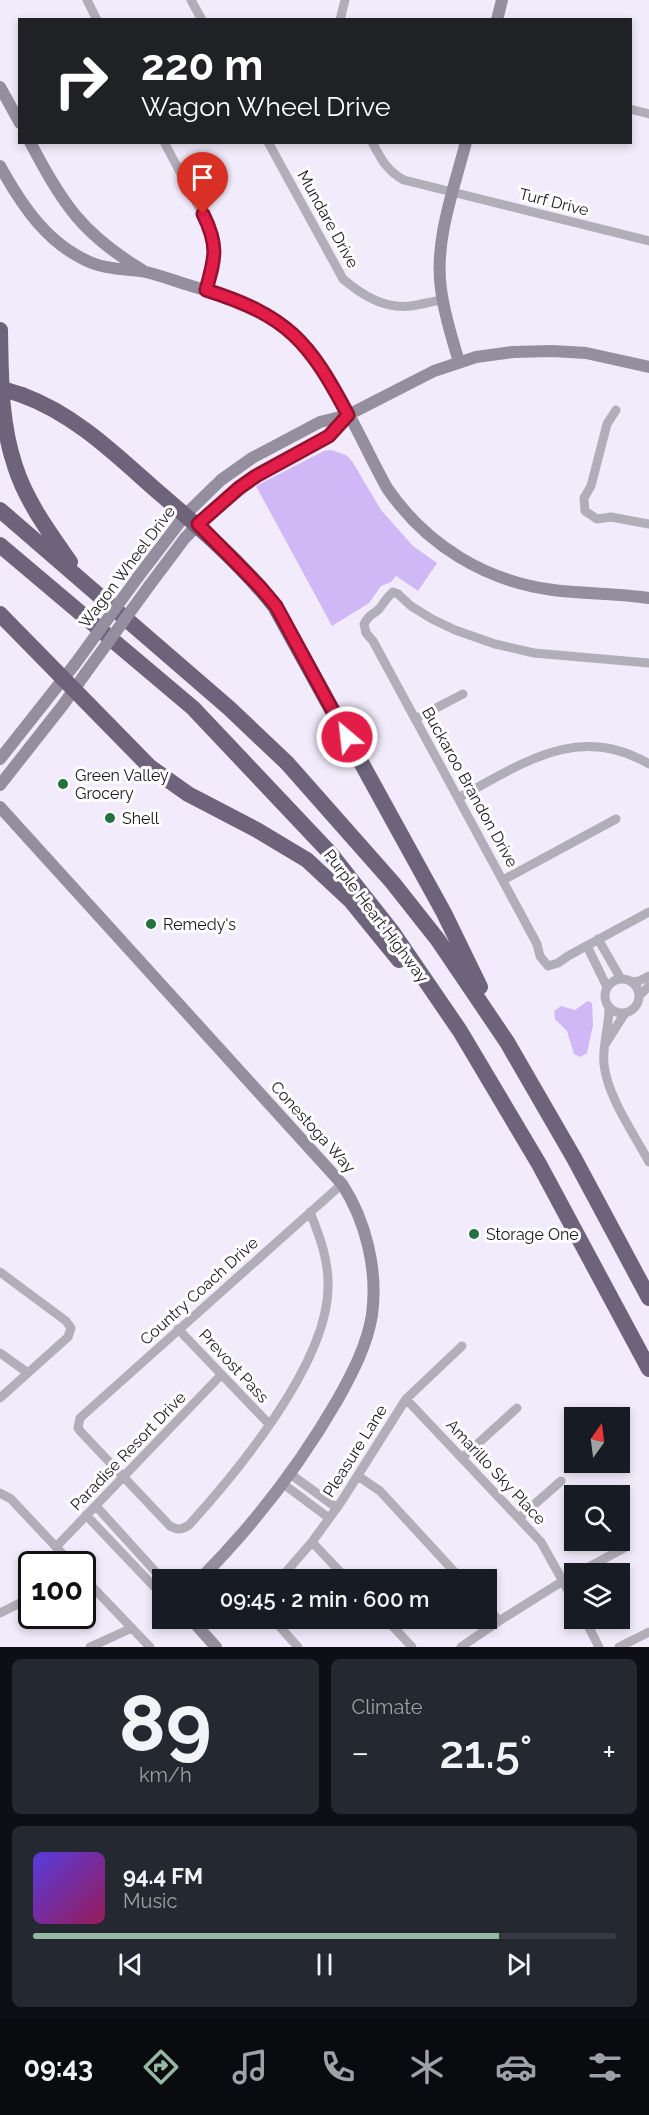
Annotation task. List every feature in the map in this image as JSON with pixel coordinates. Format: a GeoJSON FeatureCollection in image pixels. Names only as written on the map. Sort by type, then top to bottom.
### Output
{"type":"FeatureCollection","features":[{"type":"Feature","properties":{"kind":"highway"},"geometry":{"type":"LineString","coordinates":[[0,330],[3,413],[15,466],[33,506],[84,581]]}},
{"type":"Feature","properties":{"kind":"highway"},"geometry":{"type":"LineString","coordinates":[[0,388],[53,409],[90,432],[192,519],[260,587],[288,626],[444,913],[507,1042]]}},
{"type":"Feature","properties":{"kind":"highway","name":"Purple Heart Highway"},"geometry":{"type":"LineString","coordinates":[[0,510],[229,708],[287,763],[393,883],[438,940],[507,1042],[574,1158],[649,1298]]}},
{"type":"Feature","properties":{"kind":"highway","name":"Purple Heart Highway"},"geometry":{"type":"LineString","coordinates":[[0,545],[193,708],[330,853],[393,933],[460,1031],[539,1164],[649,1369]]}},
{"type":"Feature","properties":{"kind":"highway"},"geometry":{"type":"LineString","coordinates":[[0,614],[150,767],[188,794],[308,860],[351,901],[402,964],[539,1164]]}},
{"type":"Feature","properties":{"kind":"street"},"geometry":{"type":"LineString","coordinates":[[87,0],[97,18]]}},
{"type":"Feature","properties":{"kind":"street"},"geometry":{"type":"LineString","coordinates":[[191,0],[201,18]]}},
{"type":"Feature","properties":{"kind":"street"},"geometry":{"type":"LineString","coordinates":[[341,18],[345,0]]}},
{"type":"Feature","properties":{"kind":"street"},"geometry":{"type":"LineString","coordinates":[[498,18],[502,0]]}},
{"type":"Feature","properties":{"kind":"street"},"geometry":{"type":"LineString","coordinates":[[0,87],[18,119]]}},
{"type":"Feature","properties":{"kind":"street"},"geometry":{"type":"LineString","coordinates":[[632,110],[649,114]]}},
{"type":"Feature","properties":{"kind":"street"},"geometry":{"type":"LineString","coordinates":[[31,144],[50,180],[77,219],[108,248],[147,273]]}},
{"type":"Feature","properties":{"kind":"street"},"geometry":{"type":"LineString","coordinates":[[165,144],[212,232],[214,259],[206,290]]}},
{"type":"Feature","properties":{"kind":"street","name":"Mundare Drive"},"geometry":{"type":"LineString","coordinates":[[269,144],[343,279],[361,294],[390,306],[411,306],[443,300]]}},
{"type":"Feature","properties":{"kind":"street","name":"Turf Drive"},"geometry":{"type":"LineString","coordinates":[[373,144],[383,163],[397,176],[453,193],[649,241]]}},
{"type":"Feature","properties":{"kind":"street"},"geometry":{"type":"LineString","coordinates":[[459,362],[443,300],[440,262],[445,223],[465,144]]}},
{"type":"Feature","properties":{"kind":"street"},"geometry":{"type":"LineString","coordinates":[[0,166],[33,219],[46,233],[75,254],[93,263],[120,270],[147,273],[240,302],[260,311],[293,334],[320,366],[398,505],[424,532],[468,563],[487,573],[534,587],[649,598]]}},
{"type":"Feature","properties":{"kind":"street","name":"Wagon Wheel Drive"},"geometry":{"type":"LineString","coordinates":[[69,683],[75,664],[138,577],[192,519],[222,480],[252,458],[320,422],[348,415],[419,378],[459,362],[494,355],[552,351],[586,353],[649,367]]}},
{"type":"Feature","properties":{"kind":"street"},"geometry":{"type":"LineString","coordinates":[[616,410],[607,424],[591,486],[584,498],[585,512],[597,519],[611,517],[649,524]]}},
{"type":"Feature","properties":{"kind":"street","name":"Wagon Wheel Drive"},"geometry":{"type":"LineString","coordinates":[[69,683],[85,674],[185,538],[192,519],[286,459],[329,436],[348,415]]}},
{"type":"Feature","properties":{"kind":"street","name":"Buckaroo Brandon Drive"},"geometry":{"type":"LineString","coordinates":[[587,946],[558,963],[548,966],[540,956],[537,944],[374,641],[366,633],[364,624],[369,615],[379,609],[385,598],[393,592],[411,606],[455,630],[495,644],[534,653],[649,663]]}},
{"type":"Feature","properties":{"kind":"street"},"geometry":{"type":"LineString","coordinates":[[0,759],[69,683]]}},
{"type":"Feature","properties":{"kind":"street"},"geometry":{"type":"LineString","coordinates":[[0,785],[69,683]]}},
{"type":"Feature","properties":{"kind":"street"},"geometry":{"type":"LineString","coordinates":[[415,719],[463,694]]}},
{"type":"Feature","properties":{"kind":"street"},"geometry":{"type":"LineString","coordinates":[[458,798],[530,759],[563,748],[599,746],[629,754],[649,764]]}},
{"type":"Feature","properties":{"kind":"street","name":"Conestoga Way"},"geometry":{"type":"LineString","coordinates":[[0,807],[342,1184],[351,1197],[366,1236],[374,1279],[372,1315],[366,1341],[352,1373],[321,1427],[286,1478],[243,1533],[209,1569]]}},
{"type":"Feature","properties":{"kind":"street"},"geometry":{"type":"LineString","coordinates":[[503,880],[616,819]]}},
{"type":"Feature","properties":{"kind":"street"},"geometry":{"type":"LineString","coordinates":[[607,987],[587,946],[649,912]]}},
{"type":"Feature","properties":{"kind":"street"},"geometry":{"type":"LineString","coordinates":[[598,939],[626,981],[636,987],[639,996]]}},
{"type":"Feature","properties":{"kind":"street"},"geometry":{"type":"LineString","coordinates":[[649,976],[639,981],[612,982],[607,987],[604,997],[609,1009],[604,1064],[609,1087],[649,1162]]}},
{"type":"Feature","properties":{"kind":"street"},"geometry":{"type":"LineString","coordinates":[[606,1043],[625,1013],[636,1006],[639,996],[649,986]]}},
{"type":"Feature","properties":{"kind":"street"},"geometry":{"type":"LineString","coordinates":[[609,1009],[616,1013],[625,1013]]}},
{"type":"Feature","properties":{"kind":"street","name":"Country Coach Drive"},"geometry":{"type":"LineString","coordinates":[[124,1477],[78,1428],[78,1422],[83,1414],[342,1184]]}},
{"type":"Feature","properties":{"kind":"street"},"geometry":{"type":"LineString","coordinates":[[124,1477],[170,1526],[179,1530],[189,1525],[216,1494],[269,1424],[305,1364],[317,1340],[325,1316],[328,1289],[327,1263],[310,1212]]}},
{"type":"Feature","properties":{"kind":"street"},"geometry":{"type":"LineString","coordinates":[[0,1272],[66,1321],[71,1328],[70,1333],[0,1398]]}},
{"type":"Feature","properties":{"kind":"street","name":"Prevost Pass"},"geometry":{"type":"LineString","coordinates":[[178,1329],[269,1424]]}},
{"type":"Feature","properties":{"kind":"street","name":"Pleasure Lane"},"geometry":{"type":"LineString","coordinates":[[289,1569],[337,1508],[406,1399],[462,1346]]}},
{"type":"Feature","properties":{"kind":"street"},"geometry":{"type":"LineString","coordinates":[[0,1353],[27,1373]]}},
{"type":"Feature","properties":{"kind":"street","name":"Paradise Resort Drive"},"geometry":{"type":"LineString","coordinates":[[56,1547],[221,1375]]}},
{"type":"Feature","properties":{"kind":"street","name":"Amarillo Sky Place"},"geometry":{"type":"LineString","coordinates":[[406,1399],[541,1542],[563,1580]]}},
{"type":"Feature","properties":{"kind":"street"},"geometry":{"type":"LineString","coordinates":[[462,1458],[517,1408]]}},
{"type":"Feature","properties":{"kind":"street"},"geometry":{"type":"LineString","coordinates":[[358,1476],[380,1491],[452,1569]]}},
{"type":"Feature","properties":{"kind":"street"},"geometry":{"type":"LineString","coordinates":[[286,1478],[337,1508]]}},
{"type":"Feature","properties":{"kind":"street"},"geometry":{"type":"LineString","coordinates":[[286,1478],[329,1518]]}},
{"type":"Feature","properties":{"kind":"street"},"geometry":{"type":"LineString","coordinates":[[519,1518],[561,1481]]}},
{"type":"Feature","properties":{"kind":"street"},"geometry":{"type":"LineString","coordinates":[[0,1493],[10,1499],[60,1551]]}},
{"type":"Feature","properties":{"kind":"street"},"geometry":{"type":"LineString","coordinates":[[96,1506],[153,1569]]}},
{"type":"Feature","properties":{"kind":"street"},"geometry":{"type":"LineString","coordinates":[[86,1515],[152,1584]]}},
{"type":"Feature","properties":{"kind":"street"},"geometry":{"type":"LineString","coordinates":[[312,1542],[338,1569]]}},
{"type":"Feature","properties":{"kind":"street"},"geometry":{"type":"LineString","coordinates":[[596,1563],[618,1551]]}},
{"type":"Feature","properties":{"kind":"street"},"geometry":{"type":"LineString","coordinates":[[461,1647],[563,1580]]}},
{"type":"Feature","properties":{"kind":"street"},"geometry":{"type":"LineString","coordinates":[[96,1591],[150,1647]]}},
{"type":"Feature","properties":{"kind":"street"},"geometry":{"type":"LineString","coordinates":[[0,1613],[18,1604]]}},
{"type":"Feature","properties":{"kind":"street"},"geometry":{"type":"LineString","coordinates":[[90,1647],[132,1628]]}},
{"type":"Feature","properties":{"kind":"street"},"geometry":{"type":"LineString","coordinates":[[200,1629],[216,1647]]}},
{"type":"Feature","properties":{"kind":"street"},"geometry":{"type":"LineString","coordinates":[[282,1629],[298,1647]]}},
{"type":"Feature","properties":{"kind":"street"},"geometry":{"type":"LineString","coordinates":[[395,1629],[412,1647]]}},
{"type":"Feature","properties":{"kind":"street"},"geometry":{"type":"LineString","coordinates":[[590,1629],[599,1647]]}},
{"type":"Feature","properties":{"kind":"street"},"geometry":{"type":"LineString","coordinates":[[619,1647],[649,1632]]}},
{"type":"Feature","properties":{"kind":"shaded area"},"geometry":{"type":"Polygon","coordinates":[[[331,450],[346,455],[352,461],[381,510],[413,546],[437,563],[418,591],[396,576],[391,582],[381,586],[369,603],[332,626],[256,486],[324,451],[331,450]]]}},
{"type":"Feature","properties":{"kind":"shaded area"},"geometry":{"type":"Polygon","coordinates":[[[588,1001],[592,1003],[593,1025],[587,1053],[581,1057],[574,1054],[567,1031],[555,1019],[554,1011],[561,1006],[575,1010],[588,1001]]]}},
{"type":"Feature","properties":{"kind":"place","name":"Green Valley Grocery"},"geometry":{"type":"Point","coordinates":[63,784]}},
{"type":"Feature","properties":{"kind":"place","name":"Shell"},"geometry":{"type":"Point","coordinates":[110,818]}},
{"type":"Feature","properties":{"kind":"place","name":"Remedy's"},"geometry":{"type":"Point","coordinates":[151,924]}},
{"type":"Feature","properties":{"kind":"place","name":"Storage One"},"geometry":{"type":"Point","coordinates":[474,1234]}},
{"type":"Feature","properties":{"kind":"route"},"geometry":{"type":"LineString","coordinates":[[203,214],[212,232],[215,247],[206,290],[260,311],[293,334],[320,366],[348,415],[329,436],[256,476],[198,524],[276,606],[347,737]]}}]}
